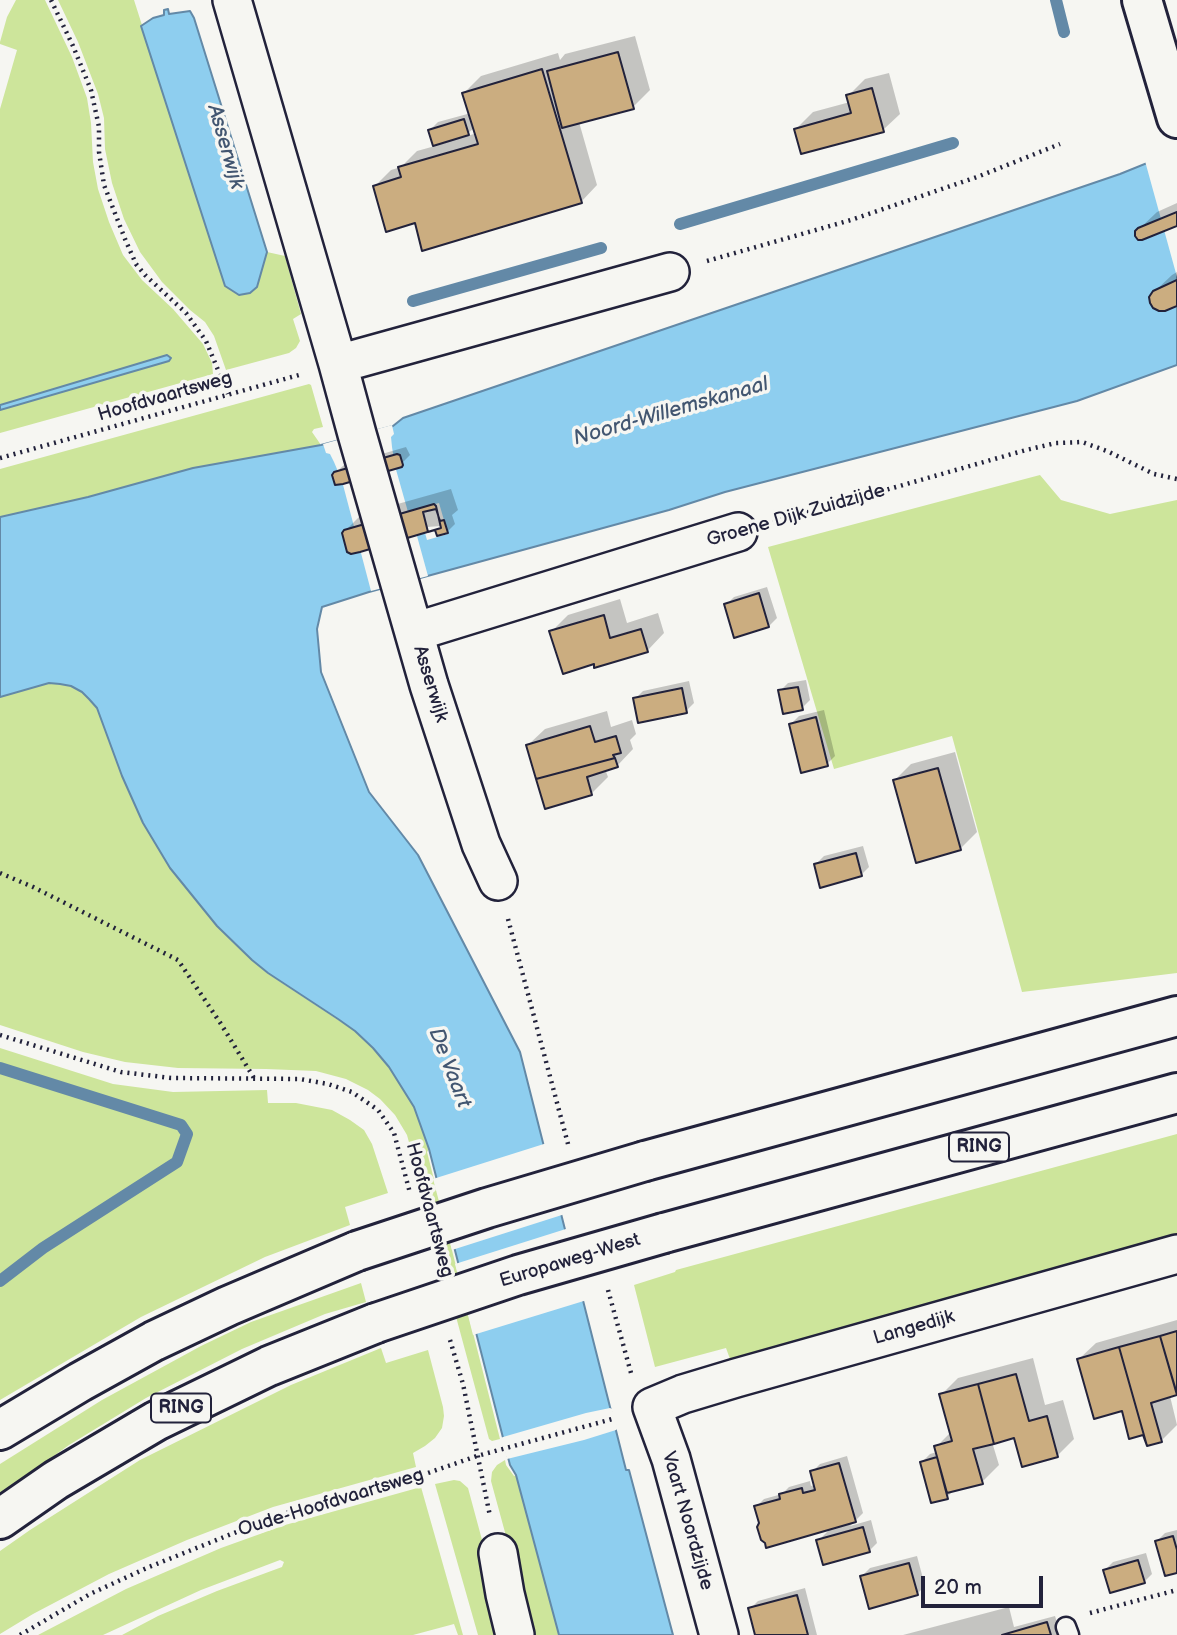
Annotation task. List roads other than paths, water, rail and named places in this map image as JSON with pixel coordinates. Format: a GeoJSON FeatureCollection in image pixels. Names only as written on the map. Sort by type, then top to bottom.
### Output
{"type":"FeatureCollection","features":[{"type":"Feature","properties":{"kind":"main road"},"geometry":{"type":"LineString","coordinates":[[1142,0],[1176,114]]}},
{"type":"Feature","properties":{"kind":"main road"},"geometry":{"type":"LineString","coordinates":[[0,1430],[80,1381],[154,1341],[357,1251],[487,1208],[645,1161],[1177,1016]]}},
{"type":"Feature","properties":{"kind":"main road","name":"Europaweg-West"},"geometry":{"type":"LineString","coordinates":[[0,1519],[56,1480],[156,1420],[268,1366],[376,1323],[518,1275],[664,1233],[1177,1093]]}},
{"type":"Feature","properties":{"kind":"street","name":"Asserwijk"},"geometry":{"type":"LineString","coordinates":[[232,0],[429,685],[481,844],[498,881]]}},
{"type":"Feature","properties":{"kind":"street"},"geometry":{"type":"LineString","coordinates":[[338,364],[670,272]]}},
{"type":"Feature","properties":{"kind":"street","name":"Groene Dijk Zuidzijde"},"geometry":{"type":"LineString","coordinates":[[414,632],[738,532]]}},
{"type":"Feature","properties":{"kind":"street","name":"Langedijk"},"geometry":{"type":"LineString","coordinates":[[652,1407],[736,1378],[1177,1254]]}},
{"type":"Feature","properties":{"kind":"street","name":"Vaart Noordzijde"},"geometry":{"type":"LineString","coordinates":[[652,1407],[671,1459],[719,1635]]}},
{"type":"Feature","properties":{"kind":"street"},"geometry":{"type":"LineString","coordinates":[[498,1553],[516,1635]]}},
{"type":"Feature","properties":{"kind":"water"},"geometry":{"type":"Polygon","coordinates":[[[168,9],[169,14],[190,11],[194,18],[267,252],[257,287],[250,293],[239,295],[225,286],[141,26],[164,15],[164,10],[168,9]]]}},
{"type":"Feature","properties":{"kind":"water"},"geometry":{"type":"Polygon","coordinates":[[[1177,151],[1177,365],[1077,401],[725,492],[322,607],[317,629],[321,672],[369,792],[418,855],[520,1052],[626,1470],[629,1470],[673,1635],[559,1635],[516,1475],[510,1465],[429,1149],[414,1107],[389,1067],[373,1048],[355,1031],[252,960],[217,926],[170,868],[143,823],[97,708],[82,692],[71,686],[49,683],[0,697],[0,517],[88,497],[193,468],[321,445],[393,426],[403,418],[1120,174],[1177,151]]]}},
{"type":"Feature","properties":{"kind":"water"},"geometry":{"type":"Polygon","coordinates":[[[167,355],[171,358],[169,361],[0,410],[0,405],[167,355]]]}},
{"type":"Feature","properties":{"kind":"waterway"},"geometry":{"type":"LineString","coordinates":[[1056,0],[1064,32]]}},
{"type":"Feature","properties":{"kind":"waterway"},"geometry":{"type":"LineString","coordinates":[[680,224],[953,143]]}},
{"type":"Feature","properties":{"kind":"waterway"},"geometry":{"type":"LineString","coordinates":[[413,301],[601,248]]}},
{"type":"Feature","properties":{"kind":"waterway"},"geometry":{"type":"LineString","coordinates":[[0,1068],[181,1125],[187,1134],[177,1162],[43,1248],[0,1281]]}},
{"type":"Feature","properties":{"kind":"water label","name":"Noord-Willemskanaal"},"geometry":{"type":"Point","coordinates":[671,412]}},
{"type":"Feature","properties":{"kind":"water label","name":"De Vaart"},"geometry":{"type":"Point","coordinates":[449,1068]}}]}
